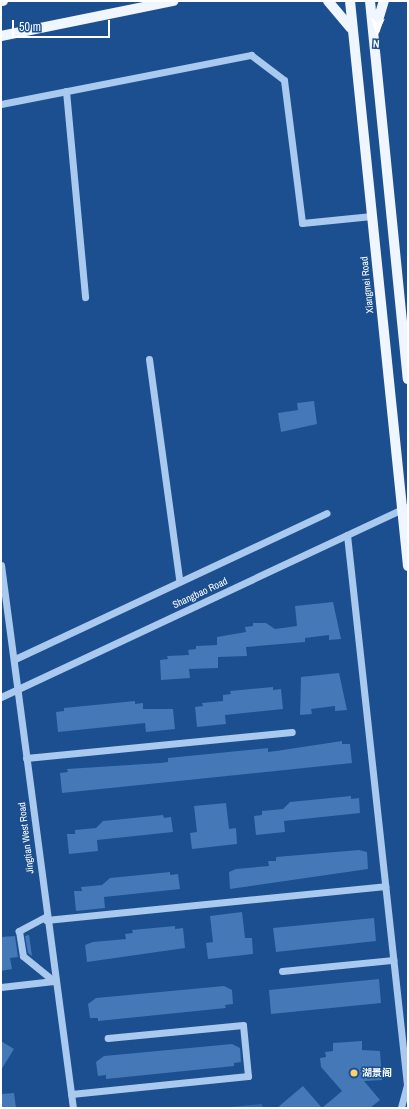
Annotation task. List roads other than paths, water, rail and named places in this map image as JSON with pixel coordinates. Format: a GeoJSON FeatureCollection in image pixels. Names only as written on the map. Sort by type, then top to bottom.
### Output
{"type":"FeatureCollection","features":[{"type":"Feature","properties":{"kind":"main road"},"geometry":{"type":"LineString","coordinates":[[1,36],[174,1]]}},
{"type":"Feature","properties":{"kind":"main road"},"geometry":{"type":"LineString","coordinates":[[328,1],[345,17],[354,35]]}},
{"type":"Feature","properties":{"kind":"main road","name":"Xiangmei Road"},"geometry":{"type":"LineString","coordinates":[[350,1],[372,216],[405,508],[408,566]]}},
{"type":"Feature","properties":{"kind":"main road"},"geometry":{"type":"LineString","coordinates":[[370,1],[408,380]]}},
{"type":"Feature","properties":{"kind":"main road"},"geometry":{"type":"LineString","coordinates":[[374,46],[384,1]]}},
{"type":"Feature","properties":{"kind":"street"},"geometry":{"type":"LineString","coordinates":[[1,104],[251,55],[284,80],[302,223],[372,216]]}},
{"type":"Feature","properties":{"kind":"street"},"geometry":{"type":"LineString","coordinates":[[66,91],[85,297]]}},
{"type":"Feature","properties":{"kind":"street"},"geometry":{"type":"LineString","coordinates":[[149,359],[180,579]]}},
{"type":"Feature","properties":{"kind":"street","name":"Shangbao Road"},"geometry":{"type":"LineString","coordinates":[[1,697],[405,508]]}},
{"type":"Feature","properties":{"kind":"street"},"geometry":{"type":"LineString","coordinates":[[14,659],[180,579],[326,513]]}},
{"type":"Feature","properties":{"kind":"street"},"geometry":{"type":"LineString","coordinates":[[347,535],[407,1085],[402,1108]]}},
{"type":"Feature","properties":{"kind":"street","name":"Jingtian West Road"},"geometry":{"type":"LineString","coordinates":[[1,565],[54,981],[74,1108]]}},
{"type":"Feature","properties":{"kind":"street"},"geometry":{"type":"LineString","coordinates":[[26,758],[292,732]]}},
{"type":"Feature","properties":{"kind":"street"},"geometry":{"type":"LineString","coordinates":[[54,981],[23,956],[19,931],[46,918],[385,886]]}},
{"type":"Feature","properties":{"kind":"street"},"geometry":{"type":"LineString","coordinates":[[282,971],[393,960]]}},
{"type":"Feature","properties":{"kind":"street"},"geometry":{"type":"LineString","coordinates":[[1,987],[54,981]]}},
{"type":"Feature","properties":{"kind":"street"},"geometry":{"type":"LineString","coordinates":[[71,1094],[248,1076],[243,1025],[108,1038]]}},
{"type":"Feature","properties":{"kind":"place","name":"湖景阁"},"geometry":{"type":"Point","coordinates":[354,1073]}}]}
